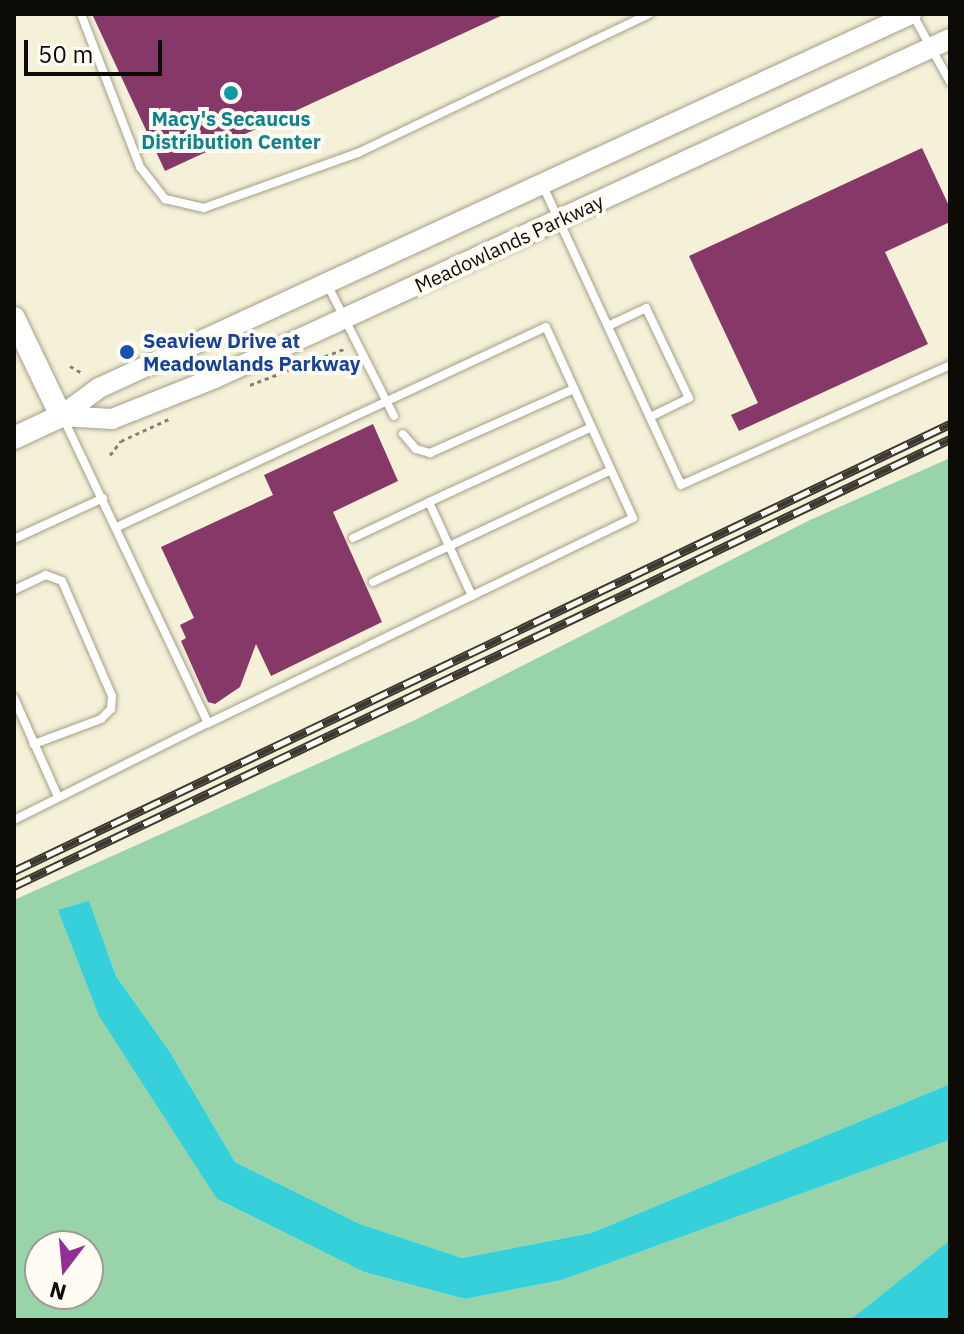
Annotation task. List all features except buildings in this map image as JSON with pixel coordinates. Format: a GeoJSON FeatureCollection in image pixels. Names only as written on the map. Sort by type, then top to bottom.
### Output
{"type":"FeatureCollection","features":[{"type":"Feature","properties":{"kind":"main road"},"geometry":{"type":"LineString","coordinates":[[14,318],[61,416]]}},
{"type":"Feature","properties":{"kind":"main road","name":"Meadowlands Parkway"},"geometry":{"type":"LineString","coordinates":[[14,438],[61,416]]}},
{"type":"Feature","properties":{"kind":"street","name":"Meadowlands Parkway"},"geometry":{"type":"LineString","coordinates":[[61,416],[99,388],[911,14]]}},
{"type":"Feature","properties":{"kind":"street","name":"Meadowlands Parkway"},"geometry":{"type":"LineString","coordinates":[[61,416],[112,419],[343,320],[941,43]]}},
{"type":"Feature","properties":{"kind":"lane"},"geometry":{"type":"LineString","coordinates":[[81,14],[140,167],[165,199],[204,208],[358,153],[650,14]]}},
{"type":"Feature","properties":{"kind":"lane"},"geometry":{"type":"LineString","coordinates":[[911,14],[941,43],[950,82]]}},
{"type":"Feature","properties":{"kind":"lane"},"geometry":{"type":"LineString","coordinates":[[542,184],[562,218],[681,485],[950,365]]}},
{"type":"Feature","properties":{"kind":"lane"},"geometry":{"type":"LineString","coordinates":[[326,283],[394,416]]}},
{"type":"Feature","properties":{"kind":"lane"},"geometry":{"type":"LineString","coordinates":[[610,325],[646,308],[689,398],[650,417]]}},
{"type":"Feature","properties":{"kind":"lane"},"geometry":{"type":"LineString","coordinates":[[14,820],[633,518],[546,327],[385,398],[117,527]]}},
{"type":"Feature","properties":{"kind":"lane"},"geometry":{"type":"LineString","coordinates":[[403,434],[416,449],[430,453],[574,389]]}},
{"type":"Feature","properties":{"kind":"lane"},"geometry":{"type":"LineString","coordinates":[[61,416],[117,527],[208,723]]}},
{"type":"Feature","properties":{"kind":"lane"},"geometry":{"type":"LineString","coordinates":[[353,538],[592,427]]}},
{"type":"Feature","properties":{"kind":"lane"},"geometry":{"type":"LineString","coordinates":[[373,582],[611,470]]}},
{"type":"Feature","properties":{"kind":"lane"},"geometry":{"type":"LineString","coordinates":[[14,539],[103,498]]}},
{"type":"Feature","properties":{"kind":"lane"},"geometry":{"type":"LineString","coordinates":[[429,502],[472,596]]}},
{"type":"Feature","properties":{"kind":"lane"},"geometry":{"type":"LineString","coordinates":[[14,590],[46,575],[62,581],[112,696],[111,709],[101,719],[34,744]]}},
{"type":"Feature","properties":{"kind":"lane"},"geometry":{"type":"LineString","coordinates":[[14,698],[58,797]]}},
{"type":"Feature","properties":{"kind":"path"},"geometry":{"type":"LineString","coordinates":[[70,366],[82,373]]}},
{"type":"Feature","properties":{"kind":"path"},"geometry":{"type":"LineString","coordinates":[[14,388],[15,396]]}},
{"type":"Feature","properties":{"kind":"path"},"geometry":{"type":"LineString","coordinates":[[110,455],[117,446]]}},
{"type":"Feature","properties":{"kind":"green space"},"geometry":{"type":"Polygon","coordinates":[[[950,458],[950,1084],[591,1233],[462,1258],[360,1224],[235,1162],[170,1052],[116,976],[89,902],[58,911],[217,1199],[364,1272],[465,1299],[562,1280],[950,1140],[950,1240],[850,1320],[14,1320],[14,900],[413,721],[810,520],[950,458]]]}},
{"type":"Feature","properties":{"kind":"water"},"geometry":{"type":"Polygon","coordinates":[[[89,901],[116,976],[170,1052],[235,1162],[360,1224],[462,1258],[591,1233],[950,1084],[950,1140],[562,1280],[465,1299],[364,1272],[217,1199],[99,1016],[58,910],[89,901]]]}},
{"type":"Feature","properties":{"kind":"water"},"geometry":{"type":"Polygon","coordinates":[[[950,1240],[950,1320],[850,1320],[950,1240]]]}},
{"type":"Feature","properties":{"kind":"railway"},"geometry":{"type":"LineString","coordinates":[[14,871],[950,424]]}},
{"type":"Feature","properties":{"kind":"railway"},"geometry":{"type":"LineString","coordinates":[[14,886],[950,439]]}},
{"type":"Feature","properties":{"kind":"place","name":"Macy's Secaucus Distribution Center"},"geometry":{"type":"Point","coordinates":[231,93]}},
{"type":"Feature","properties":{"kind":"place","name":"Seaview Drive at Meadowlands Parkway"},"geometry":{"type":"Point","coordinates":[127,352]}}]}
